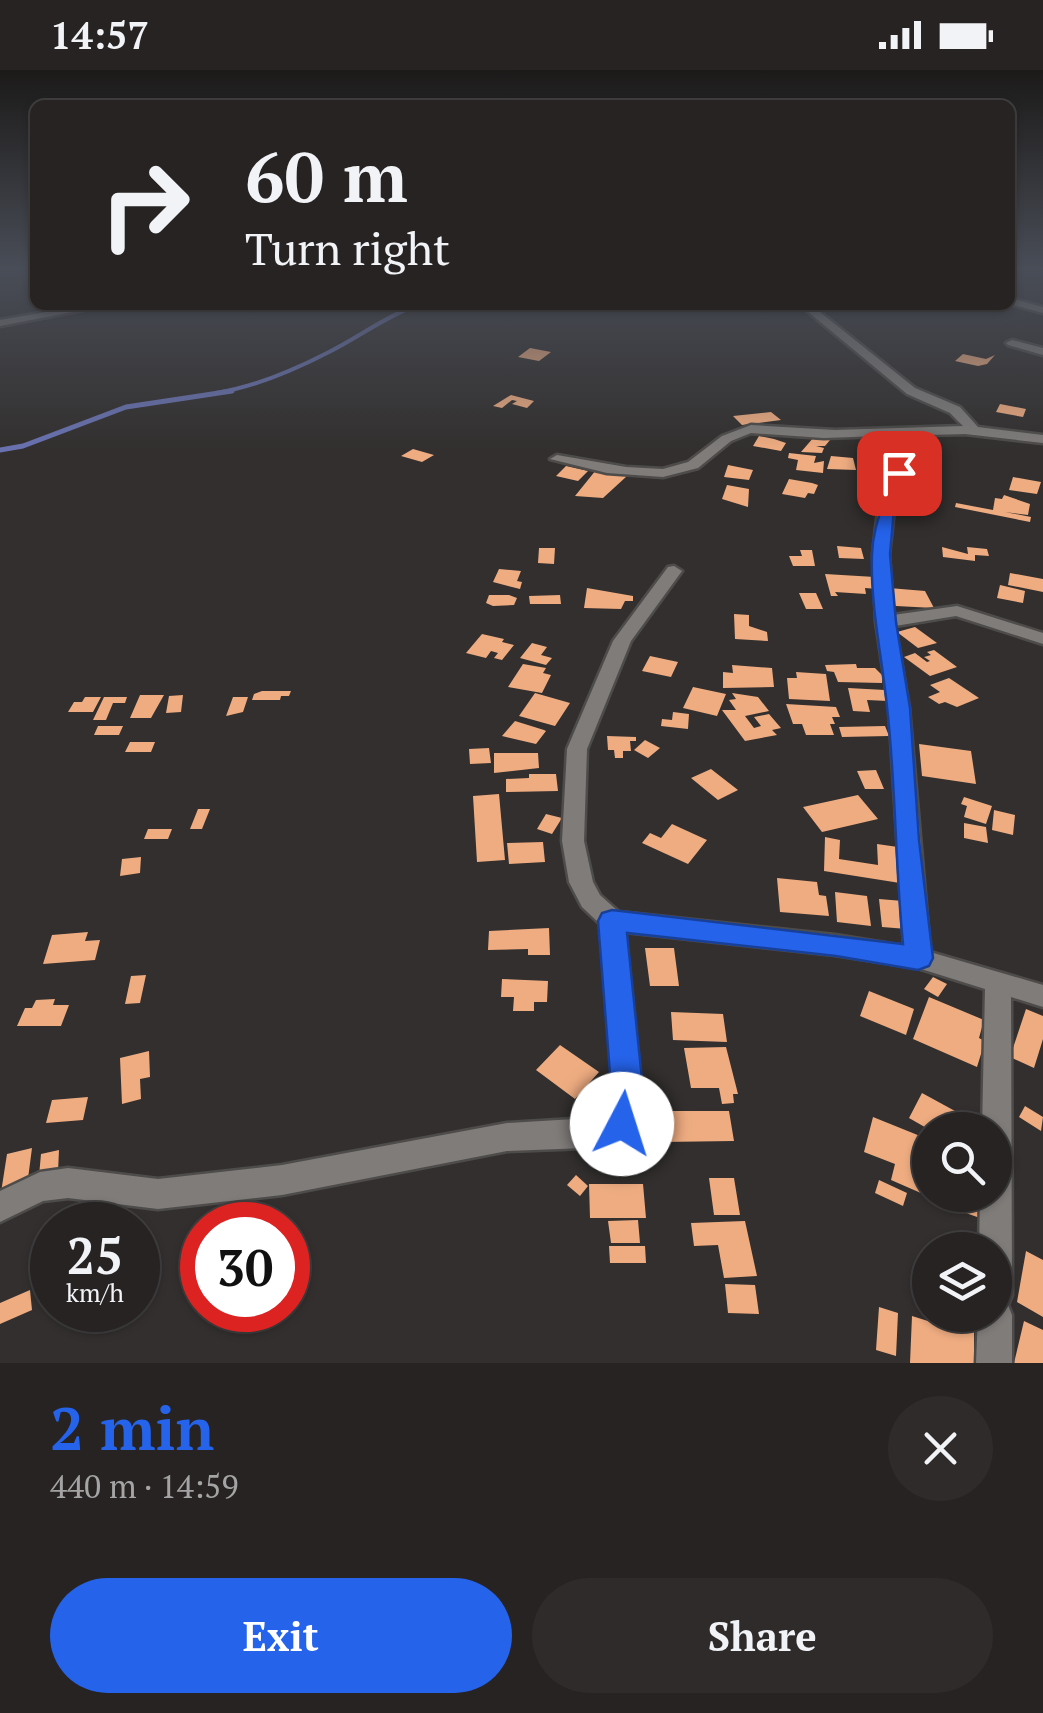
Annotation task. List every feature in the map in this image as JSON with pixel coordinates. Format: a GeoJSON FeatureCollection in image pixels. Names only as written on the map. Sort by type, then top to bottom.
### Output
{"type":"FeatureCollection","features":[{"type":"Feature","properties":{"kind":"street"},"geometry":{"type":"LineString","coordinates":[[836,330],[911,391],[955,410],[973,429]]}},
{"type":"Feature","properties":{"kind":"street"},"geometry":{"type":"LineString","coordinates":[[1012,344],[1043,352]]}},
{"type":"Feature","properties":{"kind":"street"},"geometry":{"type":"LineString","coordinates":[[556,459],[639,471],[675,471],[692,466],[725,438],[748,430],[822,434],[973,429],[1041,440]]}},
{"type":"Feature","properties":{"kind":"street"},"geometry":{"type":"LineString","coordinates":[[884,431],[898,457],[896,492],[886,510],[881,554],[899,708],[906,840],[918,958]]}},
{"type":"Feature","properties":{"kind":"street"},"geometry":{"type":"LineString","coordinates":[[674,571],[622,642],[577,749],[576,854],[591,901],[612,921],[836,945],[918,958],[1043,996]]}},
{"type":"Feature","properties":{"kind":"street"},"geometry":{"type":"LineString","coordinates":[[886,622],[957,611],[1043,639]]}},
{"type":"Feature","properties":{"kind":"street"},"geometry":{"type":"LineString","coordinates":[[0,1207],[40,1187],[68,1183],[158,1194],[282,1180],[507,1137],[610,1133],[622,1124],[628,1099],[612,921]]}},
{"type":"Feature","properties":{"kind":"street"},"geometry":{"type":"LineString","coordinates":[[996,1232],[998,981]]}},
{"type":"Feature","properties":{"kind":"street"},"geometry":{"type":"LineString","coordinates":[[994,1363],[995,1332]]}},
{"type":"Feature","properties":{"kind":"building"},"geometry":{"type":"Polygon","coordinates":[[[530,348],[551,352],[539,361],[518,357],[530,348]]]}},
{"type":"Feature","properties":{"kind":"building"},"geometry":{"type":"Polygon","coordinates":[[[963,354],[986,359],[995,355],[987,364],[978,366],[955,361],[963,354]]]}},
{"type":"Feature","properties":{"kind":"building"},"geometry":{"type":"Polygon","coordinates":[[[511,395],[534,401],[527,408],[512,404],[517,401],[512,400],[502,408],[493,406],[511,395]]]}},
{"type":"Feature","properties":{"kind":"building"},"geometry":{"type":"Polygon","coordinates":[[[1000,404],[1026,409],[1023,417],[996,412],[1000,404]]]}},
{"type":"Feature","properties":{"kind":"building"},"geometry":{"type":"Polygon","coordinates":[[[771,412],[781,420],[742,425],[733,416],[771,412]]]}},
{"type":"Feature","properties":{"kind":"building"},"geometry":{"type":"Polygon","coordinates":[[[759,436],[786,443],[781,451],[753,446],[759,436]]]}},
{"type":"Feature","properties":{"kind":"building"},"geometry":{"type":"Polygon","coordinates":[[[814,437],[830,440],[825,446],[816,446],[824,448],[822,453],[801,452],[814,437]]]}},
{"type":"Feature","properties":{"kind":"building"},"geometry":{"type":"Polygon","coordinates":[[[413,449],[434,455],[422,462],[401,456],[413,449]]]}},
{"type":"Feature","properties":{"kind":"building"},"geometry":{"type":"Polygon","coordinates":[[[789,453],[816,456],[814,463],[824,461],[823,473],[796,470],[798,460],[788,458],[789,453]]]}},
{"type":"Feature","properties":{"kind":"building"},"geometry":{"type":"Polygon","coordinates":[[[831,456],[853,458],[856,470],[827,469],[831,456]]]}},
{"type":"Feature","properties":{"kind":"building"},"geometry":{"type":"Polygon","coordinates":[[[728,465],[753,470],[749,480],[724,477],[728,465]]]}},
{"type":"Feature","properties":{"kind":"building"},"geometry":{"type":"Polygon","coordinates":[[[566,466],[588,471],[578,481],[556,476],[566,466]]]}},
{"type":"Feature","properties":{"kind":"building"},"geometry":{"type":"Polygon","coordinates":[[[887,469],[900,471],[889,495],[867,491],[871,475],[890,480],[886,478],[887,469]]]}},
{"type":"Feature","properties":{"kind":"building"},"geometry":{"type":"Polygon","coordinates":[[[596,470],[627,476],[603,498],[575,496],[596,470]]]}},
{"type":"Feature","properties":{"kind":"building"},"geometry":{"type":"Polygon","coordinates":[[[1013,477],[1041,482],[1037,494],[1009,490],[1013,477]]]}},
{"type":"Feature","properties":{"kind":"building"},"geometry":{"type":"Polygon","coordinates":[[[789,479],[818,485],[814,494],[808,493],[805,498],[782,494],[789,479]]]}},
{"type":"Feature","properties":{"kind":"building"},"geometry":{"type":"Polygon","coordinates":[[[727,485],[749,489],[748,507],[722,499],[727,485]]]}},
{"type":"Feature","properties":{"kind":"building"},"geometry":{"type":"Polygon","coordinates":[[[1004,495],[1030,504],[1028,515],[1005,512],[1031,517],[1030,522],[955,507],[956,503],[993,510],[995,498],[1002,499],[1004,495]]]}},
{"type":"Feature","properties":{"kind":"building"},"geometry":{"type":"Polygon","coordinates":[[[837,546],[861,548],[864,559],[839,558],[837,546]]]}},
{"type":"Feature","properties":{"kind":"building"},"geometry":{"type":"Polygon","coordinates":[[[942,547],[968,554],[967,547],[987,549],[989,556],[975,555],[975,561],[943,557],[942,547]]]}},
{"type":"Feature","properties":{"kind":"building"},"geometry":{"type":"Polygon","coordinates":[[[539,548],[555,548],[554,564],[538,563],[539,548]]]}},
{"type":"Feature","properties":{"kind":"building"},"geometry":{"type":"Polygon","coordinates":[[[800,550],[812,550],[815,566],[793,566],[789,556],[802,556],[800,550]]]}},
{"type":"Feature","properties":{"kind":"building"},"geometry":{"type":"Polygon","coordinates":[[[499,569],[521,571],[517,581],[522,582],[520,589],[493,582],[499,569]]]}},
{"type":"Feature","properties":{"kind":"building"},"geometry":{"type":"Polygon","coordinates":[[[1010,573],[1043,579],[1043,592],[1008,585],[1010,573]]]}},
{"type":"Feature","properties":{"kind":"building"},"geometry":{"type":"Polygon","coordinates":[[[825,574],[875,577],[878,589],[865,588],[866,594],[835,592],[838,596],[831,596],[825,574]]]}},
{"type":"Feature","properties":{"kind":"building"},"geometry":{"type":"Polygon","coordinates":[[[1000,585],[1025,591],[1023,603],[997,598],[1000,585]]]}},
{"type":"Feature","properties":{"kind":"building"},"geometry":{"type":"Polygon","coordinates":[[[587,588],[633,596],[633,601],[625,601],[621,609],[584,608],[587,588]]]}},
{"type":"Feature","properties":{"kind":"building"},"geometry":{"type":"Polygon","coordinates":[[[889,588],[925,591],[934,608],[896,606],[889,601],[889,588]]]}},
{"type":"Feature","properties":{"kind":"building"},"geometry":{"type":"Polygon","coordinates":[[[799,593],[816,593],[823,609],[806,609],[799,593]]]}},
{"type":"Feature","properties":{"kind":"building"},"geometry":{"type":"Polygon","coordinates":[[[489,595],[517,598],[514,605],[493,606],[486,603],[489,595]]]}},
{"type":"Feature","properties":{"kind":"building"},"geometry":{"type":"Polygon","coordinates":[[[560,595],[561,604],[530,604],[529,596],[560,595]]]}},
{"type":"Feature","properties":{"kind":"building"},"geometry":{"type":"Polygon","coordinates":[[[734,614],[749,615],[749,626],[767,632],[768,641],[735,639],[734,614]]]}},
{"type":"Feature","properties":{"kind":"building"},"geometry":{"type":"Polygon","coordinates":[[[915,627],[937,643],[918,648],[897,632],[915,627]]]}},
{"type":"Feature","properties":{"kind":"building"},"geometry":{"type":"Polygon","coordinates":[[[482,634],[514,645],[502,660],[494,658],[498,653],[491,651],[486,658],[466,653],[482,634]]]}},
{"type":"Feature","properties":{"kind":"building"},"geometry":{"type":"Polygon","coordinates":[[[532,643],[547,647],[541,655],[552,658],[546,665],[520,658],[532,643]]]}},
{"type":"Feature","properties":{"kind":"building"},"geometry":{"type":"Polygon","coordinates":[[[934,650],[957,667],[930,676],[904,657],[915,653],[927,662],[930,661],[924,657],[934,650]]]}},
{"type":"Feature","properties":{"kind":"building"},"geometry":{"type":"Polygon","coordinates":[[[650,656],[678,662],[671,677],[642,671],[650,656]]]}},
{"type":"Feature","properties":{"kind":"building"},"geometry":{"type":"Polygon","coordinates":[[[523,664],[546,668],[543,673],[551,675],[542,693],[508,687],[523,664]]]}},
{"type":"Feature","properties":{"kind":"building"},"geometry":{"type":"Polygon","coordinates":[[[856,664],[857,668],[875,668],[882,675],[882,683],[838,682],[825,665],[856,664]]]}},
{"type":"Feature","properties":{"kind":"building"},"geometry":{"type":"Polygon","coordinates":[[[732,665],[772,668],[774,687],[723,688],[723,672],[733,673],[732,665]]]}},
{"type":"Feature","properties":{"kind":"building"},"geometry":{"type":"Polygon","coordinates":[[[796,672],[826,674],[830,701],[789,699],[787,678],[797,678],[796,672]]]}},
{"type":"Feature","properties":{"kind":"building"},"geometry":{"type":"Polygon","coordinates":[[[949,678],[979,698],[957,707],[939,704],[928,697],[940,692],[930,685],[949,678]]]}},
{"type":"Feature","properties":{"kind":"building"},"geometry":{"type":"Polygon","coordinates":[[[693,687],[726,694],[717,716],[683,708],[693,687]]]}},
{"type":"Feature","properties":{"kind":"building"},"geometry":{"type":"Polygon","coordinates":[[[848,688],[885,690],[888,701],[867,700],[870,712],[853,711],[848,688]]]}},
{"type":"Feature","properties":{"kind":"building"},"geometry":{"type":"Polygon","coordinates":[[[291,691],[280,700],[252,700],[254,694],[291,691]]]}},
{"type":"Feature","properties":{"kind":"building"},"geometry":{"type":"Polygon","coordinates":[[[535,693],[570,703],[555,726],[519,716],[535,693]]]}},
{"type":"Feature","properties":{"kind":"building"},"geometry":{"type":"Polygon","coordinates":[[[732,693],[758,697],[769,711],[745,716],[754,728],[761,726],[754,717],[769,714],[781,728],[772,730],[777,735],[745,741],[722,710],[736,710],[729,700],[736,699],[732,693]]]}},
{"type":"Feature","properties":{"kind":"building"},"geometry":{"type":"Polygon","coordinates":[[[140,695],[164,695],[151,718],[130,718],[140,695]]]}},
{"type":"Feature","properties":{"kind":"building"},"geometry":{"type":"Polygon","coordinates":[[[183,695],[181,712],[166,713],[169,696],[183,695]]]}},
{"type":"Feature","properties":{"kind":"building"},"geometry":{"type":"Polygon","coordinates":[[[85,697],[101,697],[93,712],[68,712],[74,702],[82,702],[85,697]]]}},
{"type":"Feature","properties":{"kind":"building"},"geometry":{"type":"Polygon","coordinates":[[[104,697],[127,697],[125,703],[113,703],[106,720],[93,720],[104,697]]]}},
{"type":"Feature","properties":{"kind":"building"},"geometry":{"type":"Polygon","coordinates":[[[233,697],[248,697],[243,712],[226,716],[233,697]]]}},
{"type":"Feature","properties":{"kind":"building"},"geometry":{"type":"Polygon","coordinates":[[[786,704],[836,707],[840,717],[832,717],[835,724],[830,724],[834,735],[806,735],[802,724],[793,724],[786,704]]]}},
{"type":"Feature","properties":{"kind":"building"},"geometry":{"type":"Polygon","coordinates":[[[673,712],[689,714],[688,729],[661,726],[662,719],[672,720],[673,712]]]}},
{"type":"Feature","properties":{"kind":"building"},"geometry":{"type":"Polygon","coordinates":[[[515,721],[546,731],[536,744],[502,736],[515,721]]]}},
{"type":"Feature","properties":{"kind":"building"},"geometry":{"type":"Polygon","coordinates":[[[98,726],[123,726],[119,735],[94,735],[98,726]]]}},
{"type":"Feature","properties":{"kind":"building"},"geometry":{"type":"Polygon","coordinates":[[[885,726],[889,736],[842,737],[839,727],[885,726]]]}},
{"type":"Feature","properties":{"kind":"building"},"geometry":{"type":"Polygon","coordinates":[[[607,736],[636,737],[636,741],[630,741],[631,751],[623,751],[623,758],[615,758],[614,750],[608,750],[607,736]]]}},
{"type":"Feature","properties":{"kind":"building"},"geometry":{"type":"Polygon","coordinates":[[[645,740],[660,748],[648,758],[634,750],[645,740]]]}},
{"type":"Feature","properties":{"kind":"building"},"geometry":{"type":"Polygon","coordinates":[[[130,742],[155,742],[151,752],[125,752],[130,742]]]}},
{"type":"Feature","properties":{"kind":"building"},"geometry":{"type":"Polygon","coordinates":[[[919,744],[971,751],[976,784],[922,776],[919,744]]]}},
{"type":"Feature","properties":{"kind":"building"},"geometry":{"type":"Polygon","coordinates":[[[489,748],[491,763],[470,764],[469,749],[489,748]]]}},
{"type":"Feature","properties":{"kind":"building"},"geometry":{"type":"Polygon","coordinates":[[[494,753],[538,753],[539,768],[494,773],[494,753]]]}},
{"type":"Feature","properties":{"kind":"building"},"geometry":{"type":"Polygon","coordinates":[[[711,769],[738,790],[718,800],[691,778],[711,769]]]}},
{"type":"Feature","properties":{"kind":"building"},"geometry":{"type":"Polygon","coordinates":[[[876,770],[884,789],[865,789],[857,771],[876,770]]]}},
{"type":"Feature","properties":{"kind":"building"},"geometry":{"type":"Polygon","coordinates":[[[529,774],[556,774],[558,791],[506,792],[506,779],[529,778],[529,774]]]}},
{"type":"Feature","properties":{"kind":"building"},"geometry":{"type":"Polygon","coordinates":[[[499,794],[505,860],[477,862],[473,796],[499,794]]]}},
{"type":"Feature","properties":{"kind":"building"},"geometry":{"type":"Polygon","coordinates":[[[858,795],[878,819],[822,832],[803,807],[858,795]]]}},
{"type":"Feature","properties":{"kind":"building"},"geometry":{"type":"Polygon","coordinates":[[[964,797],[992,806],[986,824],[964,817],[964,797]]]}},
{"type":"Feature","properties":{"kind":"building"},"geometry":{"type":"Polygon","coordinates":[[[198,809],[210,809],[202,829],[190,829],[198,809]]]}},
{"type":"Feature","properties":{"kind":"building"},"geometry":{"type":"Polygon","coordinates":[[[994,810],[1015,815],[1013,835],[992,830],[994,810]]]}},
{"type":"Feature","properties":{"kind":"building"},"geometry":{"type":"Polygon","coordinates":[[[546,814],[562,818],[552,834],[537,829],[546,814]]]}},
{"type":"Feature","properties":{"kind":"building"},"geometry":{"type":"Polygon","coordinates":[[[964,823],[986,827],[988,843],[964,838],[964,823]]]}},
{"type":"Feature","properties":{"kind":"building"},"geometry":{"type":"Polygon","coordinates":[[[672,824],[707,840],[688,864],[642,843],[650,833],[661,838],[672,824]]]}},
{"type":"Feature","properties":{"kind":"building"},"geometry":{"type":"Polygon","coordinates":[[[148,829],[172,829],[168,839],[144,839],[148,829]]]}},
{"type":"Feature","properties":{"kind":"building"},"geometry":{"type":"Polygon","coordinates":[[[825,837],[840,840],[839,859],[878,865],[877,844],[898,847],[900,883],[824,871],[825,837]]]}},
{"type":"Feature","properties":{"kind":"building"},"geometry":{"type":"Polygon","coordinates":[[[543,842],[545,862],[509,864],[507,843],[543,842]]]}},
{"type":"Feature","properties":{"kind":"building"},"geometry":{"type":"Polygon","coordinates":[[[141,857],[140,873],[120,876],[122,859],[141,857]]]}},
{"type":"Feature","properties":{"kind":"building"},"geometry":{"type":"Polygon","coordinates":[[[777,878],[817,882],[819,895],[826,896],[829,916],[780,912],[777,878]]]}},
{"type":"Feature","properties":{"kind":"building"},"geometry":{"type":"Polygon","coordinates":[[[835,892],[867,896],[871,926],[837,922],[835,892]]]}},
{"type":"Feature","properties":{"kind":"building"},"geometry":{"type":"Polygon","coordinates":[[[879,899],[903,901],[907,929],[882,927],[879,899]]]}},
{"type":"Feature","properties":{"kind":"building"},"geometry":{"type":"Polygon","coordinates":[[[549,928],[550,955],[528,955],[528,949],[488,950],[489,931],[549,928]]]}},
{"type":"Feature","properties":{"kind":"building"},"geometry":{"type":"Polygon","coordinates":[[[88,932],[85,941],[100,940],[95,960],[43,964],[52,935],[88,932]]]}},
{"type":"Feature","properties":{"kind":"building"},"geometry":{"type":"Polygon","coordinates":[[[645,948],[674,948],[679,986],[650,986],[645,948]]]}},
{"type":"Feature","properties":{"kind":"building"},"geometry":{"type":"Polygon","coordinates":[[[146,975],[140,1003],[125,1004],[131,976],[146,975]]]}},
{"type":"Feature","properties":{"kind":"building"},"geometry":{"type":"Polygon","coordinates":[[[933,977],[947,984],[938,997],[924,989],[933,977]]]}},
{"type":"Feature","properties":{"kind":"building"},"geometry":{"type":"Polygon","coordinates":[[[502,979],[548,981],[547,1002],[534,1002],[534,1011],[513,1011],[514,997],[501,997],[502,979]]]}},
{"type":"Feature","properties":{"kind":"building"},"geometry":{"type":"Polygon","coordinates":[[[869,991],[914,1009],[906,1035],[860,1016],[869,991]]]}},
{"type":"Feature","properties":{"kind":"building"},"geometry":{"type":"Polygon","coordinates":[[[929,997],[984,1020],[979,1038],[985,1041],[977,1067],[913,1039],[929,997]]]}},
{"type":"Feature","properties":{"kind":"building"},"geometry":{"type":"Polygon","coordinates":[[[55,999],[53,1005],[69,1005],[61,1026],[17,1026],[25,1008],[32,1008],[36,1000],[55,999]]]}},
{"type":"Feature","properties":{"kind":"building"},"geometry":{"type":"Polygon","coordinates":[[[1026,1009],[1043,1016],[1043,1039],[1034,1068],[1010,1057],[1026,1009]]]}},
{"type":"Feature","properties":{"kind":"building"},"geometry":{"type":"Polygon","coordinates":[[[671,1012],[723,1014],[727,1042],[673,1040],[671,1012]]]}},
{"type":"Feature","properties":{"kind":"building"},"geometry":{"type":"Polygon","coordinates":[[[560,1045],[599,1072],[575,1099],[536,1070],[560,1045]]]}},
{"type":"Feature","properties":{"kind":"building"},"geometry":{"type":"Polygon","coordinates":[[[726,1047],[738,1094],[733,1094],[734,1103],[722,1104],[719,1088],[691,1088],[684,1048],[726,1047]]]}},
{"type":"Feature","properties":{"kind":"building"},"geometry":{"type":"Polygon","coordinates":[[[149,1051],[150,1077],[140,1079],[141,1099],[122,1104],[120,1058],[149,1051]]]}},
{"type":"Feature","properties":{"kind":"building"},"geometry":{"type":"Polygon","coordinates":[[[922,1093],[957,1112],[912,1112],[922,1093]]]}},
{"type":"Feature","properties":{"kind":"building"},"geometry":{"type":"Polygon","coordinates":[[[88,1097],[83,1120],[46,1123],[52,1100],[88,1097]]]}},
{"type":"Feature","properties":{"kind":"building"},"geometry":{"type":"Polygon","coordinates":[[[1025,1106],[1043,1117],[1041,1131],[1019,1117],[1025,1106]]]}},
{"type":"Feature","properties":{"kind":"building"},"geometry":{"type":"Polygon","coordinates":[[[658,1111],[729,1111],[734,1141],[662,1142],[658,1111]]]}},
{"type":"Feature","properties":{"kind":"building"},"geometry":{"type":"Polygon","coordinates":[[[873,1117],[912,1133],[912,1189],[891,1180],[895,1164],[864,1152],[873,1117]]]}},
{"type":"Feature","properties":{"kind":"building"},"geometry":{"type":"Polygon","coordinates":[[[32,1148],[26,1194],[0,1199],[7,1154],[32,1148]]]}},
{"type":"Feature","properties":{"kind":"building"},"geometry":{"type":"Polygon","coordinates":[[[59,1150],[58,1172],[39,1176],[41,1154],[59,1150]]]}},
{"type":"Feature","properties":{"kind":"building"},"geometry":{"type":"Polygon","coordinates":[[[576,1175],[588,1186],[580,1196],[567,1185],[576,1175]]]}},
{"type":"Feature","properties":{"kind":"building"},"geometry":{"type":"Polygon","coordinates":[[[709,1178],[734,1178],[740,1215],[714,1215],[709,1178]]]}},
{"type":"Feature","properties":{"kind":"building"},"geometry":{"type":"Polygon","coordinates":[[[879,1180],[907,1193],[903,1206],[875,1193],[879,1180]]]}},
{"type":"Feature","properties":{"kind":"building"},"geometry":{"type":"Polygon","coordinates":[[[589,1184],[643,1184],[646,1218],[590,1218],[589,1184]]]}},
{"type":"Feature","properties":{"kind":"building"},"geometry":{"type":"Polygon","coordinates":[[[638,1220],[640,1243],[611,1243],[608,1221],[638,1220]]]}},
{"type":"Feature","properties":{"kind":"building"},"geometry":{"type":"Polygon","coordinates":[[[745,1221],[757,1276],[724,1278],[718,1245],[694,1246],[691,1223],[745,1221]]]}},
{"type":"Feature","properties":{"kind":"building"},"geometry":{"type":"Polygon","coordinates":[[[609,1246],[645,1246],[646,1263],[610,1263],[609,1246]]]}},
{"type":"Feature","properties":{"kind":"building"},"geometry":{"type":"Polygon","coordinates":[[[1026,1251],[1043,1260],[1043,1317],[1017,1302],[1026,1251]]]}},
{"type":"Feature","properties":{"kind":"building"},"geometry":{"type":"Polygon","coordinates":[[[725,1284],[755,1285],[759,1314],[728,1313],[725,1284]]]}},
{"type":"Feature","properties":{"kind":"building"},"geometry":{"type":"Polygon","coordinates":[[[30,1290],[30,1311],[0,1324],[0,1303],[30,1290]]]}},
{"type":"Feature","properties":{"kind":"building"},"geometry":{"type":"Polygon","coordinates":[[[879,1307],[898,1313],[896,1356],[876,1350],[879,1307]]]}},
{"type":"Feature","properties":{"kind":"building"},"geometry":{"type":"Polygon","coordinates":[[[912,1316],[912,1332],[974,1332],[974,1363],[910,1363],[912,1316]]]}},
{"type":"Feature","properties":{"kind":"building"},"geometry":{"type":"Polygon","coordinates":[[[1024,1321],[1043,1330],[1043,1363],[1014,1363],[1024,1321]]]}},
{"type":"Feature","properties":{"kind":"waterway"},"geometry":{"type":"LineString","coordinates":[[216,393],[300,366],[367,330]]}},
{"type":"Feature","properties":{"kind":"waterway"},"geometry":{"type":"LineString","coordinates":[[0,450],[23,446],[126,407],[232,391]]}},
{"type":"Feature","properties":{"kind":"route"},"geometry":{"type":"LineString","coordinates":[[622,1124],[628,1099],[612,921],[836,945],[918,958],[916,907],[906,840],[899,708],[881,554],[886,510],[896,492],[899,473]]}}]}
